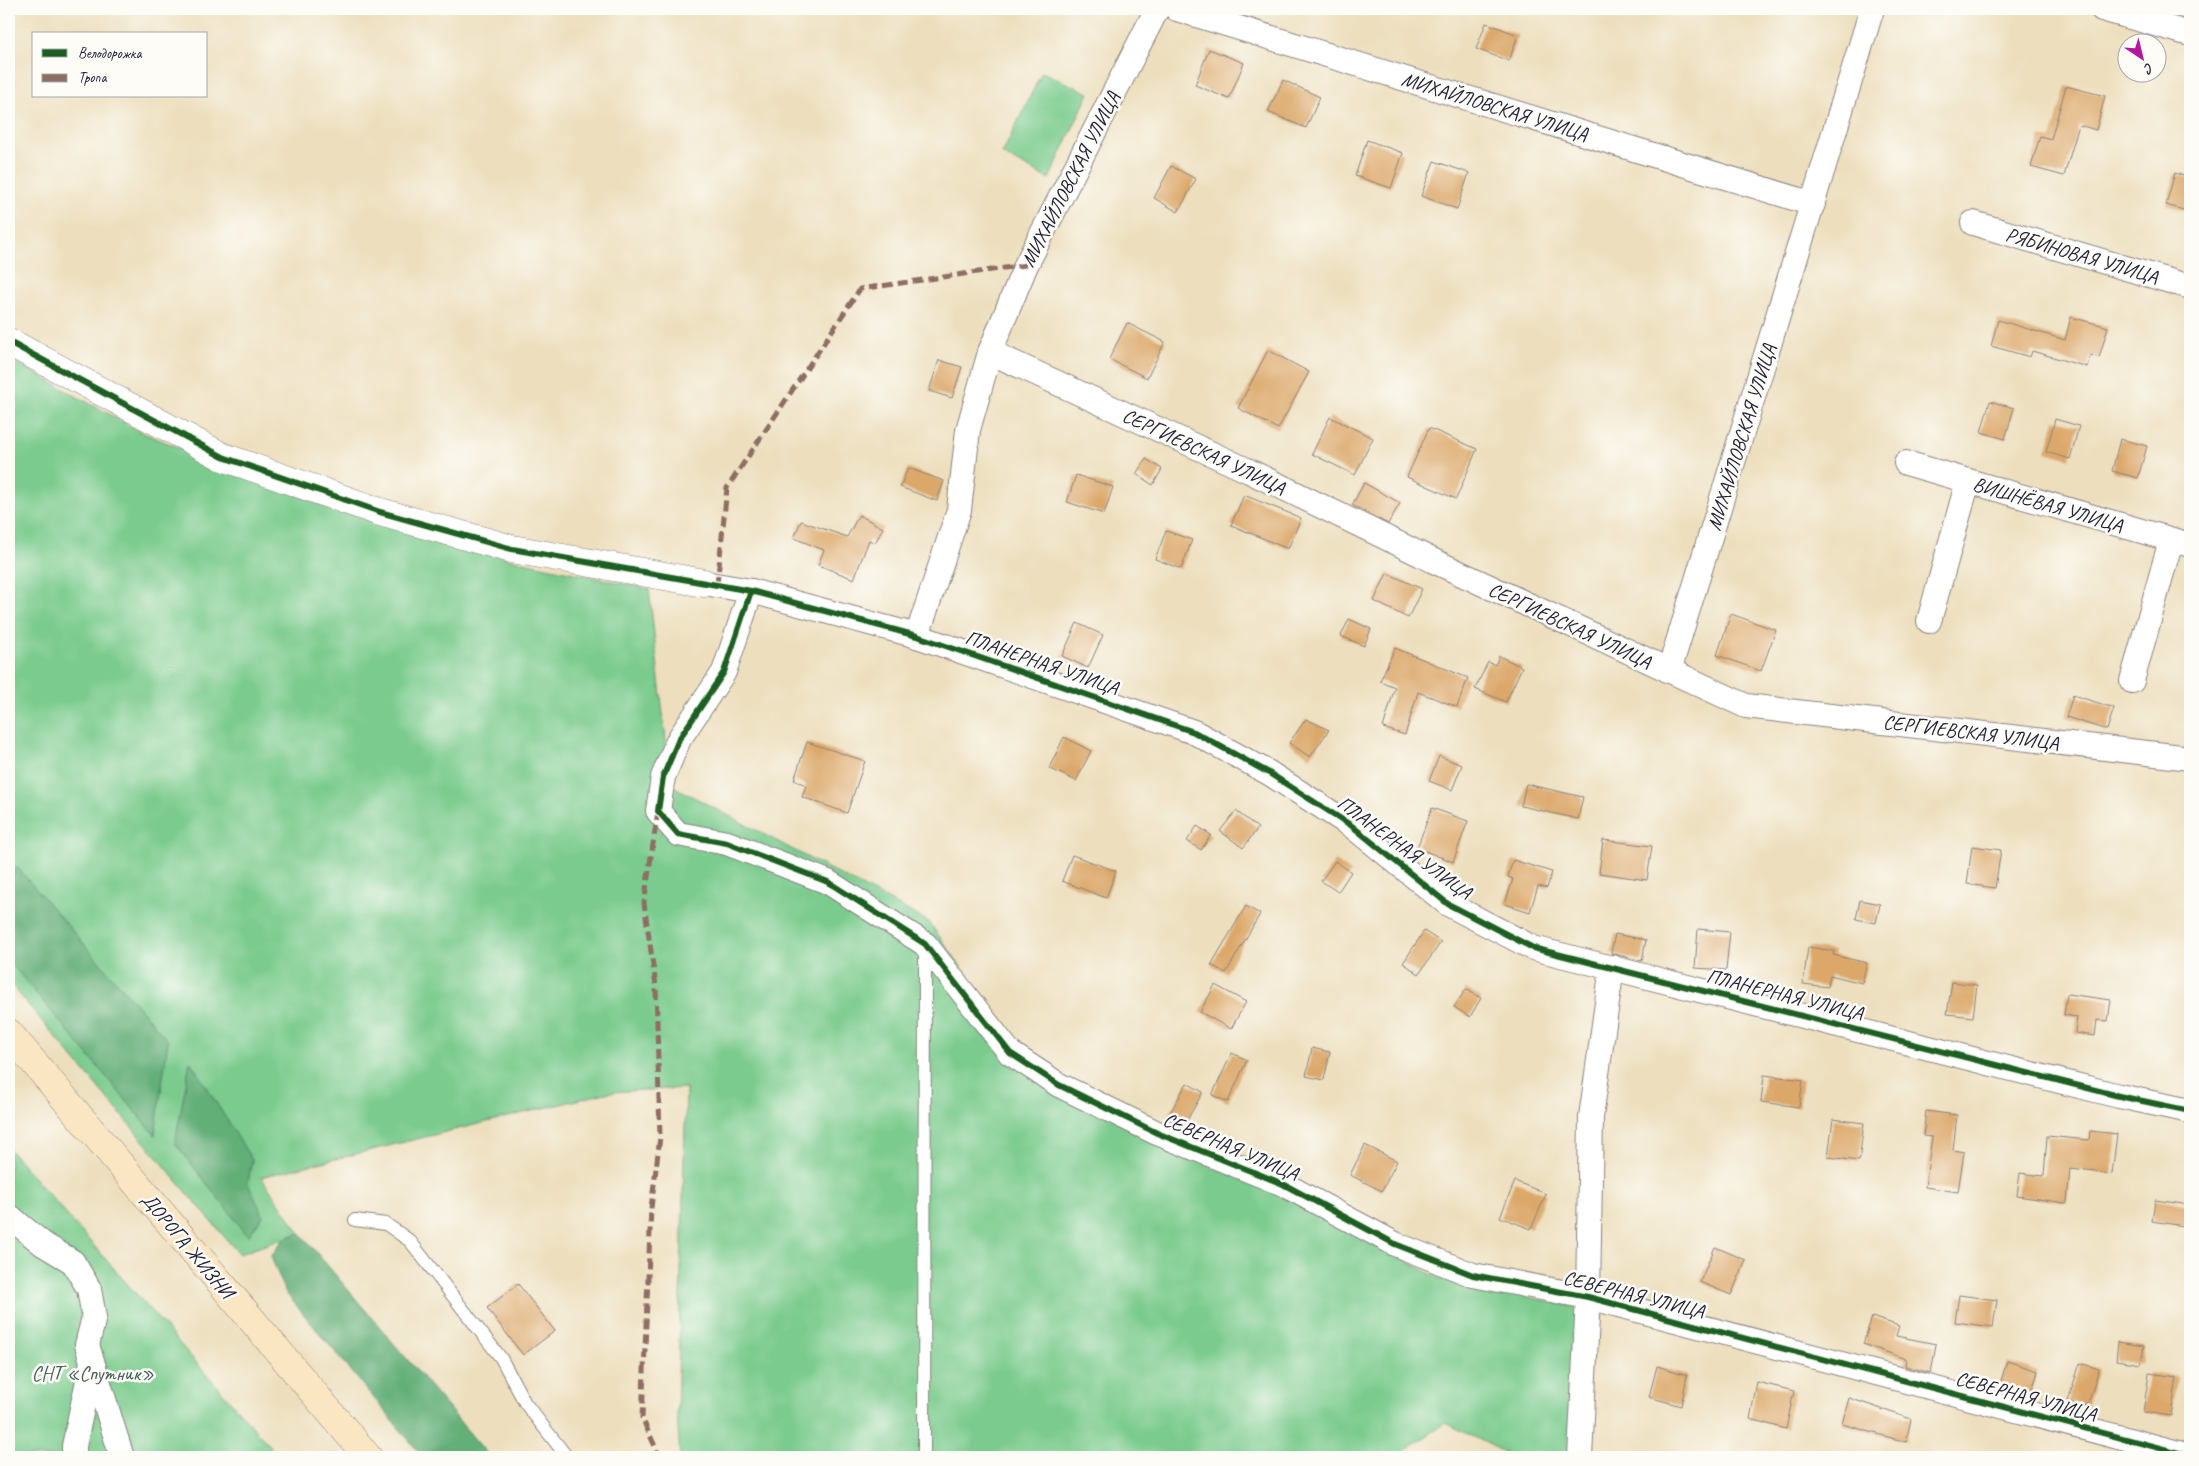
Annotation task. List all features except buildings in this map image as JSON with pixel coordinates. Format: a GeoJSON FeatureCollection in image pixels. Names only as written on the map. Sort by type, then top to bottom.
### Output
{"type":"FeatureCollection","features":[{"type":"Feature","properties":{"kind":"main road","name":"ДОРОГА ЖИЗНИ"},"geometry":{"type":"LineString","coordinates":[[9,1033],[368,1457]]}},
{"type":"Feature","properties":{"kind":"street","name":"МИХАЙЛОВСКАЯ УЛИЦА"},"geometry":{"type":"LineString","coordinates":[[917,636],[960,510],[968,430],[990,352],[1026,265],[1157,9]]}},
{"type":"Feature","properties":{"kind":"street","name":"МИХАЙЛОВСКАЯ УЛИЦА"},"geometry":{"type":"LineString","coordinates":[[1177,9],[1813,204]]}},
{"type":"Feature","properties":{"kind":"street","name":"МИХАЙЛОВСКАЯ УЛИЦА"},"geometry":{"type":"LineString","coordinates":[[1669,671],[1872,9]]}},
{"type":"Feature","properties":{"kind":"street"},"geometry":{"type":"LineString","coordinates":[[2102,9],[2190,34]]}},
{"type":"Feature","properties":{"kind":"street","name":"РЯБИНОВАЯ УЛИЦА"},"geometry":{"type":"LineString","coordinates":[[1973,223],[2190,287]]}},
{"type":"Feature","properties":{"kind":"street"},"geometry":{"type":"LineString","coordinates":[[9,342],[223,457],[380,512],[512,549],[704,583]]}},
{"type":"Feature","properties":{"kind":"street","name":"СЕРГИЕВСКАЯ УЛИЦА"},"geometry":{"type":"LineString","coordinates":[[990,352],[1249,471],[1746,706],[2190,758]]}},
{"type":"Feature","properties":{"kind":"street","name":"ВИШНЁВАЯ УЛИЦА"},"geometry":{"type":"LineString","coordinates":[[1906,464],[2181,542]]}},
{"type":"Feature","properties":{"kind":"street"},"geometry":{"type":"LineString","coordinates":[[1928,621],[1968,482]]}},
{"type":"Feature","properties":{"kind":"street"},"geometry":{"type":"LineString","coordinates":[[2132,681],[2181,542]]}},
{"type":"Feature","properties":{"kind":"street","name":"ПЛАНЕРНАЯ УЛИЦА"},"geometry":{"type":"LineString","coordinates":[[704,583],[751,591],[917,636],[1194,732],[1269,773],[1352,826],[1448,904],[1533,948],[2119,1096],[2190,1111]]}},
{"type":"Feature","properties":{"kind":"street","name":"СЕВЕРНАЯ УЛИЦА"},"geometry":{"type":"LineString","coordinates":[[751,591],[724,672],[679,738],[663,776],[658,811],[678,834],[727,844],[828,882],[925,944],[1010,1053],[1059,1085],[1157,1132],[1283,1184],[1395,1244],[1473,1275],[1588,1297],[2190,1456]]}},
{"type":"Feature","properties":{"kind":"street"},"geometry":{"type":"LineString","coordinates":[[1580,1457],[1588,1297],[1591,1117],[1612,967]]}},
{"type":"Feature","properties":{"kind":"street"},"geometry":{"type":"LineString","coordinates":[[9,1216],[43,1244],[74,1262],[89,1289],[94,1317],[87,1345],[122,1457]]}},
{"type":"Feature","properties":{"kind":"street"},"geometry":{"type":"LineString","coordinates":[[74,1457],[74,1446],[92,1360]]}},
{"type":"Feature","properties":{"kind":"lane"},"geometry":{"type":"LineString","coordinates":[[924,1457],[925,944]]}},
{"type":"Feature","properties":{"kind":"lane"},"geometry":{"type":"LineString","coordinates":[[355,1220],[386,1224],[410,1241],[501,1358],[525,1403],[567,1457]]}},
{"type":"Feature","properties":{"kind":"green space"},"geometry":{"type":"Polygon","coordinates":[[[1042,72],[1089,93],[1049,179],[1002,154],[1042,72]]]}},
{"type":"Feature","properties":{"kind":"green space"},"geometry":{"type":"Polygon","coordinates":[[[9,359],[143,433],[323,505],[514,560],[649,589],[671,785],[929,922],[986,1002],[970,1014],[1003,1055],[1286,1194],[1438,1278],[1579,1308],[1575,1457],[1514,1457],[1446,1423],[1395,1457],[680,1457],[677,1414],[686,1088],[610,1092],[261,1177],[300,1233],[239,1254],[9,982],[9,359]]]}},
{"type":"Feature","properties":{"kind":"green space"},"geometry":{"type":"Polygon","coordinates":[[[16,866],[168,1041],[155,1135],[9,961],[9,889],[16,866]]]}},
{"type":"Feature","properties":{"kind":"green space"},"geometry":{"type":"Polygon","coordinates":[[[190,1061],[252,1160],[248,1183],[263,1216],[248,1236],[175,1143],[190,1061]]]}},
{"type":"Feature","properties":{"kind":"green space","name":"СНТ «Спутник»"},"geometry":{"type":"Polygon","coordinates":[[[9,1149],[279,1457],[9,1457],[9,1149]]]}},
{"type":"Feature","properties":{"kind":"green space"},"geometry":{"type":"Polygon","coordinates":[[[300,1233],[490,1457],[423,1457],[286,1293],[271,1257],[283,1239],[300,1233]]]}},
{"type":"Feature","properties":{"kind":"marked path"},"geometry":{"type":"LineString","coordinates":[[717,585],[727,488],[860,289],[1026,265]]}},
{"type":"Feature","properties":{"kind":"marked path"},"geometry":{"type":"LineString","coordinates":[[658,811],[644,903],[656,986],[660,1137],[651,1208],[642,1418],[660,1457]]}},
{"type":"Feature","properties":{"kind":"cycle path"},"geometry":{"type":"LineString","coordinates":[[9,342],[223,457],[380,512],[512,549],[751,591],[917,636],[1194,732],[1269,773],[1352,826],[1448,904],[1533,948],[2119,1096],[2190,1111]]}},
{"type":"Feature","properties":{"kind":"cycle path"},"geometry":{"type":"LineString","coordinates":[[751,591],[724,672],[679,739],[663,777],[658,811],[678,834],[727,843],[828,882],[925,944],[1010,1053],[1059,1085],[1157,1133],[1283,1184],[1395,1244],[1473,1275],[1588,1297],[2190,1456]]}}]}
